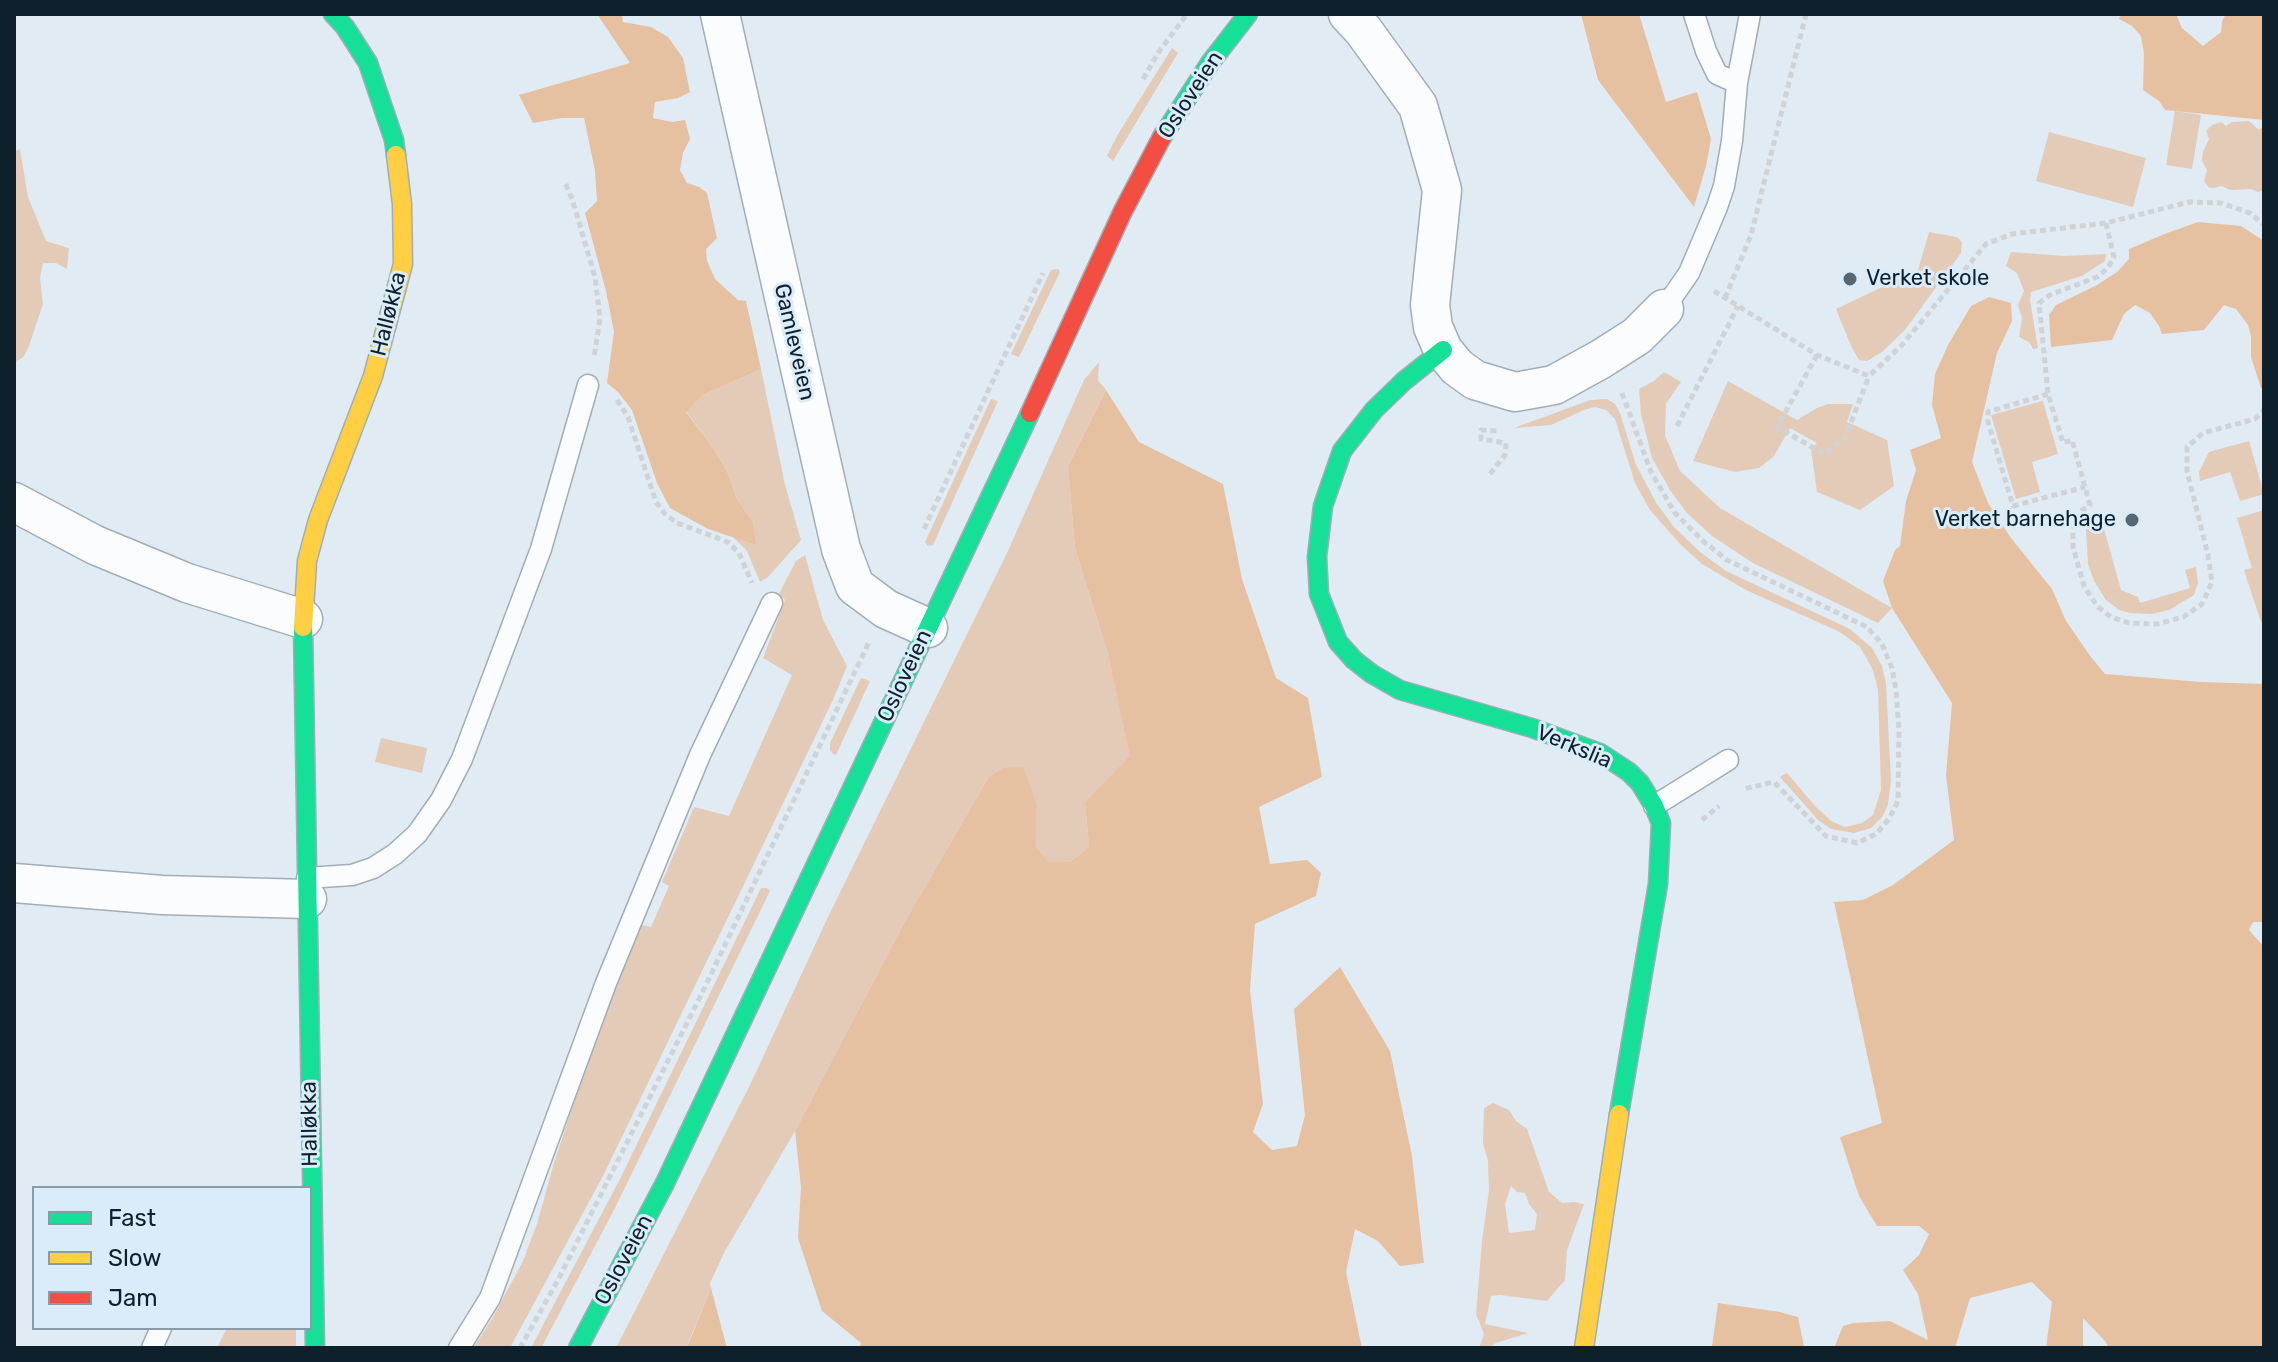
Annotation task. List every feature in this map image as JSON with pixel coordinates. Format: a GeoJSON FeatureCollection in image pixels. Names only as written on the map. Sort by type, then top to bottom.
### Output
{"type":"FeatureCollection","features":[{"type":"Feature","properties":{"kind":"street","name":"Halløkka"},"geometry":{"type":"LineString","coordinates":[[315,1348],[303,619],[307,561],[318,520],[373,376],[403,264],[402,204],[394,140],[368,63],[333,14]]}},
{"type":"Feature","properties":{"kind":"street","name":"Gamleveien"},"geometry":{"type":"LineString","coordinates":[[720,14],[841,549],[855,586],[886,609],[928,628]]}},
{"type":"Feature","properties":{"kind":"street","name":"Osloveien"},"geometry":{"type":"LineString","coordinates":[[578,1348],[679,1154],[991,497],[1123,211],[1166,129],[1210,63],[1248,14]]}},
{"type":"Feature","properties":{"kind":"street"},"geometry":{"type":"LineString","coordinates":[[1348,14],[1418,106],[1442,190],[1430,305],[1433,327],[1443,350],[1457,367],[1475,380],[1515,392],[1554,385],[1637,336],[1664,309]]}},
{"type":"Feature","properties":{"kind":"street","name":"Verkslia"},"geometry":{"type":"LineString","coordinates":[[1443,350],[1374,410],[1342,451],[1323,506],[1317,557],[1319,594],[1338,642],[1372,674],[1400,690],[1532,728],[1600,753],[1640,783],[1661,823],[1658,884],[1584,1348]]}},
{"type":"Feature","properties":{"kind":"street"},"geometry":{"type":"LineString","coordinates":[[14,502],[95,545],[187,583],[303,619]]}},
{"type":"Feature","properties":{"kind":"street"},"geometry":{"type":"LineString","coordinates":[[14,883],[162,895],[307,888]]}},
{"type":"Feature","properties":{"kind":"lane"},"geometry":{"type":"LineString","coordinates":[[1694,14],[1717,74],[1737,83]]}},
{"type":"Feature","properties":{"kind":"lane"},"geometry":{"type":"LineString","coordinates":[[1664,309],[1689,273],[1724,186],[1737,83],[1750,14]]}},
{"type":"Feature","properties":{"kind":"lane"},"geometry":{"type":"LineString","coordinates":[[307,888],[373,868],[395,854],[417,834],[441,800],[462,759],[541,549],[588,385]]}},
{"type":"Feature","properties":{"kind":"lane"},"geometry":{"type":"LineString","coordinates":[[459,1348],[490,1298],[606,983],[700,755],[772,603]]}},
{"type":"Feature","properties":{"kind":"lane"},"geometry":{"type":"LineString","coordinates":[[1654,806],[1728,760]]}},
{"type":"Feature","properties":{"kind":"path"},"geometry":{"type":"LineString","coordinates":[[1725,298],[1751,235],[1806,14]]}},
{"type":"Feature","properties":{"kind":"path"},"geometry":{"type":"LineString","coordinates":[[566,184],[590,257],[600,318],[588,385],[608,392],[628,417],[656,502],[665,514],[677,523],[728,542],[739,553],[755,590],[772,603]]}},
{"type":"Feature","properties":{"kind":"path"},"geometry":{"type":"LineString","coordinates":[[1817,355],[1777,427],[1824,454],[1845,438],[1869,376],[1910,337],[1986,244],[2012,234],[2106,223],[2189,202],[2221,203],[2250,213],[2264,225]]}},
{"type":"Feature","properties":{"kind":"path"},"geometry":{"type":"LineString","coordinates":[[2106,223],[2114,257],[2108,268],[2097,277],[2050,295],[2039,303],[2048,394],[2063,443],[2072,440],[2090,505],[2078,513],[2073,530],[2073,547],[2084,586],[2097,606],[2111,617],[2129,623],[2157,624],[2183,617],[2202,604],[2212,582],[2187,471],[2187,447],[2203,433],[2255,419],[2264,410]]}},
{"type":"Feature","properties":{"kind":"path"},"geometry":{"type":"LineString","coordinates":[[1689,273],[1817,355],[1869,376]]}},
{"type":"Feature","properties":{"kind":"path"},"geometry":{"type":"LineString","coordinates":[[1677,426],[1738,306]]}},
{"type":"Feature","properties":{"kind":"path"},"geometry":{"type":"LineString","coordinates":[[1601,359],[1623,394],[1651,472],[1675,513],[1727,560],[1867,627],[1882,644],[1892,668],[1899,730],[1898,801],[1889,819],[1876,834],[1857,843],[1826,836],[1774,782],[1738,790]]}},
{"type":"Feature","properties":{"kind":"path"},"geometry":{"type":"LineString","coordinates":[[2048,394],[1988,412],[1988,422],[2013,506],[2085,487]]}},
{"type":"Feature","properties":{"kind":"path"},"geometry":{"type":"LineString","coordinates":[[1481,430],[1481,439],[1506,443],[1505,455],[1490,474]]}},
{"type":"Feature","properties":{"kind":"path"},"geometry":{"type":"LineString","coordinates":[[520,1348],[558,1280],[705,987],[858,663]]}},
{"type":"Feature","properties":{"kind":"path"},"geometry":{"type":"LineString","coordinates":[[1698,823],[1728,798]]}},
{"type":"Feature","properties":{"kind":"shaded area"},"geometry":{"type":"Polygon","coordinates":[[[597,14],[622,14],[623,22],[651,27],[668,37],[683,58],[690,92],[678,98],[655,102],[653,118],[672,122],[685,120],[690,139],[680,170],[687,183],[707,193],[717,238],[706,249],[707,261],[715,279],[738,300],[746,301],[761,369],[703,395],[686,412],[727,471],[737,499],[753,522],[756,545],[708,529],[670,508],[657,483],[632,410],[607,383],[614,332],[585,213],[597,201],[595,171],[584,118],[533,123],[519,95],[630,63],[597,14]]]}},
{"type":"Feature","properties":{"kind":"shaded area"},"geometry":{"type":"Polygon","coordinates":[[[1581,14],[1639,14],[1666,102],[1697,92],[1711,139],[1694,207],[1598,80],[1581,14]]]}},
{"type":"Feature","properties":{"kind":"shaded area"},"geometry":{"type":"Polygon","coordinates":[[[2121,14],[2176,14],[2182,28],[2203,46],[2221,32],[2226,14],[2264,14],[2264,120],[2165,110],[2159,101],[2143,90],[2141,36],[2132,26],[2119,19],[2121,14]]]}},
{"type":"Feature","properties":{"kind":"shaded area"},"geometry":{"type":"Polygon","coordinates":[[[1172,48],[1178,53],[1113,161],[1107,156],[1118,134],[1172,48]]]}},
{"type":"Feature","properties":{"kind":"shaded area"},"geometry":{"type":"Polygon","coordinates":[[[2175,111],[2201,115],[2192,169],[2166,165],[2175,111]]]}},
{"type":"Feature","properties":{"kind":"shaded area"},"geometry":{"type":"Polygon","coordinates":[[[2249,121],[2258,129],[2264,128],[2264,190],[2208,187],[2204,181],[2207,170],[2202,161],[2209,139],[2206,131],[2221,122],[2226,126],[2232,122],[2249,121]]]}},
{"type":"Feature","properties":{"kind":"shaded area"},"geometry":{"type":"Polygon","coordinates":[[[2049,132],[2146,158],[2133,207],[2036,181],[2049,132]]]}},
{"type":"Feature","properties":{"kind":"shaded area"},"geometry":{"type":"Polygon","coordinates":[[[20,149],[28,197],[46,241],[69,248],[67,269],[56,263],[43,263],[40,278],[43,304],[29,346],[24,356],[14,364],[14,152],[20,149]]]}},
{"type":"Feature","properties":{"kind":"shaded area"},"geometry":{"type":"Polygon","coordinates":[[[2198,222],[2241,226],[2264,241],[2264,387],[2261,388],[2251,357],[2248,325],[2236,309],[2224,305],[2204,330],[2162,334],[2150,313],[2135,305],[2124,314],[2112,340],[2051,347],[2049,315],[2056,305],[2117,272],[2129,259],[2129,249],[2198,222]]]}},
{"type":"Feature","properties":{"kind":"shaded area"},"geometry":{"type":"Polygon","coordinates":[[[1929,232],[1957,237],[1962,242],[1961,253],[1905,330],[1882,352],[1867,361],[1859,360],[1836,309],[1918,270],[1929,232]]]}},
{"type":"Feature","properties":{"kind":"shaded area"},"geometry":{"type":"Polygon","coordinates":[[[2011,252],[2065,256],[2106,254],[2105,261],[2082,276],[2031,292],[2038,348],[2033,349],[2029,342],[2019,337],[2022,318],[2018,305],[2024,291],[2017,273],[2006,266],[2011,252]]]}},
{"type":"Feature","properties":{"kind":"shaded area"},"geometry":{"type":"Polygon","coordinates":[[[1058,269],[1060,272],[1019,357],[1011,354],[1051,270],[1058,269]]]}},
{"type":"Feature","properties":{"kind":"shaded area"},"geometry":{"type":"Polygon","coordinates":[[[1989,297],[2011,303],[2012,321],[1997,353],[1972,462],[1988,503],[2011,538],[2052,589],[2066,621],[2091,657],[2105,674],[2264,684],[2264,922],[2253,922],[2249,930],[2264,947],[2264,1348],[2109,1348],[2083,1318],[2083,1348],[2046,1348],[2052,1302],[2032,1282],[1970,1298],[1955,1348],[1834,1348],[1843,1326],[1854,1323],[1890,1321],[1928,1340],[1918,1294],[1903,1270],[1919,1255],[1929,1234],[1919,1226],[1877,1226],[1859,1196],[1840,1137],[1882,1123],[1834,902],[1863,900],[1893,885],[1954,840],[1946,775],[1952,703],[1892,608],[1883,581],[1895,550],[1900,546],[1906,501],[1916,470],[1910,450],[1941,438],[1932,405],[1935,374],[1971,306],[1989,297]]]}},
{"type":"Feature","properties":{"kind":"shaded area"},"geometry":{"type":"Polygon","coordinates":[[[1099,362],[1098,380],[1106,390],[1068,466],[1075,548],[1108,654],[1131,756],[1085,802],[1089,847],[1070,862],[1049,862],[1035,848],[1037,805],[988,778],[904,923],[795,1131],[725,1251],[686,1348],[616,1348],[750,1085],[828,917],[1007,553],[1084,380],[1099,362]]]}},
{"type":"Feature","properties":{"kind":"shaded area"},"geometry":{"type":"Polygon","coordinates":[[[761,369],[785,485],[801,540],[760,582],[747,551],[732,536],[755,545],[753,522],[737,499],[727,471],[714,449],[686,411],[703,395],[761,369]]]}},
{"type":"Feature","properties":{"kind":"shaded area"},"geometry":{"type":"Polygon","coordinates":[[[1664,372],[1681,382],[1666,404],[1665,435],[1680,471],[1720,508],[1892,608],[1878,623],[1753,563],[1712,536],[1686,512],[1652,458],[1641,414],[1639,389],[1664,372]]]}},
{"type":"Feature","properties":{"kind":"shaded area"},"geometry":{"type":"Polygon","coordinates":[[[1728,381],[1797,420],[1828,404],[1853,404],[1847,422],[1887,440],[1894,486],[1860,510],[1817,492],[1811,449],[1817,443],[1790,428],[1774,456],[1759,468],[1735,472],[1693,461],[1728,381]]]}},
{"type":"Feature","properties":{"kind":"shaded area"},"geometry":{"type":"Polygon","coordinates":[[[1106,390],[1139,442],[1223,484],[1242,579],[1276,678],[1308,698],[1322,777],[1259,807],[1270,864],[1307,860],[1321,873],[1316,896],[1255,924],[1250,990],[1263,1104],[1253,1132],[1272,1150],[1297,1146],[1305,1115],[1294,1009],[1340,967],[1390,1051],[1412,1156],[1424,1263],[1400,1266],[1378,1241],[1355,1229],[1346,1272],[1362,1348],[859,1348],[861,1343],[822,1311],[798,1238],[801,1187],[795,1131],[904,923],[988,778],[1003,768],[1023,767],[1037,805],[1036,848],[1049,862],[1070,862],[1089,847],[1085,802],[1130,756],[1108,654],[1075,548],[1068,466],[1106,390]]]}},
{"type":"Feature","properties":{"kind":"shaded area"},"geometry":{"type":"Polygon","coordinates":[[[991,399],[998,401],[933,545],[928,546],[925,542],[991,399]]]}},
{"type":"Feature","properties":{"kind":"shaded area"},"geometry":{"type":"Polygon","coordinates":[[[1607,399],[1615,404],[1620,413],[1636,465],[1657,504],[1674,527],[1700,552],[1726,571],[1850,629],[1872,648],[1882,666],[1886,683],[1891,781],[1883,816],[1871,828],[1854,833],[1831,829],[1818,820],[1780,777],[1787,773],[1831,821],[1845,827],[1862,823],[1873,815],[1881,790],[1878,690],[1873,670],[1860,647],[1840,632],[1746,590],[1702,564],[1681,545],[1650,510],[1635,483],[1615,419],[1606,410],[1595,407],[1551,425],[1514,428],[1590,400],[1607,399]]]}},
{"type":"Feature","properties":{"kind":"shaded area"},"geometry":{"type":"Polygon","coordinates":[[[2043,401],[2058,454],[2032,462],[2040,492],[2016,499],[1991,415],[2043,401]]]}},
{"type":"Feature","properties":{"kind":"shaded area"},"geometry":{"type":"Polygon","coordinates":[[[2249,441],[2264,494],[2240,501],[2230,472],[2200,481],[2199,472],[2209,452],[2249,441]]]}},
{"type":"Feature","properties":{"kind":"shaded area"},"geometry":{"type":"Polygon","coordinates":[[[2264,510],[2264,621],[2261,622],[2244,570],[2252,568],[2237,518],[2264,510]]]}},
{"type":"Feature","properties":{"kind":"shaded area"},"geometry":{"type":"Polygon","coordinates":[[[2101,518],[2121,590],[2138,597],[2140,603],[2190,588],[2185,570],[2196,567],[2198,583],[2194,595],[2169,610],[2152,614],[2119,610],[2106,600],[2088,564],[2086,529],[2088,520],[2101,518]]]}},
{"type":"Feature","properties":{"kind":"shaded area"},"geometry":{"type":"Polygon","coordinates":[[[805,555],[823,620],[847,666],[833,700],[603,1176],[510,1348],[473,1348],[523,1261],[600,1024],[642,925],[651,927],[669,886],[662,882],[694,807],[729,816],[792,675],[763,658],[785,600],[779,594],[796,561],[805,555]]]}},
{"type":"Feature","properties":{"kind":"shaded area"},"geometry":{"type":"Polygon","coordinates":[[[861,678],[870,681],[836,755],[833,754],[830,743],[861,678]]]}},
{"type":"Feature","properties":{"kind":"shaded area"},"geometry":{"type":"Polygon","coordinates":[[[381,738],[427,748],[422,773],[375,762],[381,738]]]}},
{"type":"Feature","properties":{"kind":"shaded area"},"geometry":{"type":"Polygon","coordinates":[[[761,888],[770,891],[614,1210],[541,1348],[531,1348],[620,1179],[761,888]]]}},
{"type":"Feature","properties":{"kind":"shaded area"},"geometry":{"type":"Polygon","coordinates":[[[1493,1103],[1509,1110],[1516,1121],[1527,1129],[1549,1192],[1562,1203],[1584,1204],[1567,1250],[1565,1280],[1547,1301],[1491,1296],[1485,1324],[1528,1333],[1488,1348],[1479,1348],[1484,1334],[1476,1314],[1489,1190],[1488,1161],[1483,1143],[1484,1108],[1493,1103]],[[1511,1186],[1505,1204],[1509,1233],[1535,1230],[1537,1214],[1525,1193],[1517,1192],[1511,1186]]]}},
{"type":"Feature","properties":{"kind":"shaded area"},"geometry":{"type":"Polygon","coordinates":[[[711,1288],[727,1348],[686,1348],[690,1340],[711,1288]]]}},
{"type":"Feature","properties":{"kind":"shaded area"},"geometry":{"type":"Polygon","coordinates":[[[1718,1303],[1798,1317],[1804,1346],[1809,1348],[1715,1348],[1712,1346],[1718,1303]]]}},
{"type":"Feature","properties":{"kind":"shaded area"},"geometry":{"type":"Polygon","coordinates":[[[226,1330],[296,1330],[296,1348],[217,1348],[226,1330]]]}},
{"type":"Feature","properties":{"kind":"traffic: fast"},"geometry":{"type":"LineString","coordinates":[[333,14],[368,63],[394,140],[396,155]]}},
{"type":"Feature","properties":{"kind":"traffic: fast"},"geometry":{"type":"LineString","coordinates":[[1162,137],[1210,63],[1248,14]]}},
{"type":"Feature","properties":{"kind":"traffic: fast"},"geometry":{"type":"LineString","coordinates":[[1443,350],[1374,410],[1342,451],[1323,506],[1317,557],[1319,594],[1338,642],[1372,674],[1400,690],[1532,728],[1600,753],[1629,772],[1654,806],[1661,823],[1658,884],[1619,1114]]}},
{"type":"Feature","properties":{"kind":"traffic: fast"},"geometry":{"type":"LineString","coordinates":[[578,1348],[665,1183],[1030,413]]}},
{"type":"Feature","properties":{"kind":"traffic: fast"},"geometry":{"type":"LineString","coordinates":[[303,627],[315,1348]]}},
{"type":"Feature","properties":{"kind":"traffic: slow"},"geometry":{"type":"LineString","coordinates":[[303,627],[307,561],[318,520],[373,376],[403,264],[402,204],[396,155]]}},
{"type":"Feature","properties":{"kind":"traffic: slow"},"geometry":{"type":"LineString","coordinates":[[1584,1348],[1619,1114]]}},
{"type":"Feature","properties":{"kind":"traffic: jam"},"geometry":{"type":"LineString","coordinates":[[1030,413],[1123,211],[1162,137]]}},
{"type":"Feature","properties":{"kind":"place","name":"Verket skole"},"geometry":{"type":"Point","coordinates":[1850,279]}},
{"type":"Feature","properties":{"kind":"place","name":"Verket barnehage"},"geometry":{"type":"Point","coordinates":[2132,520]}}]}
